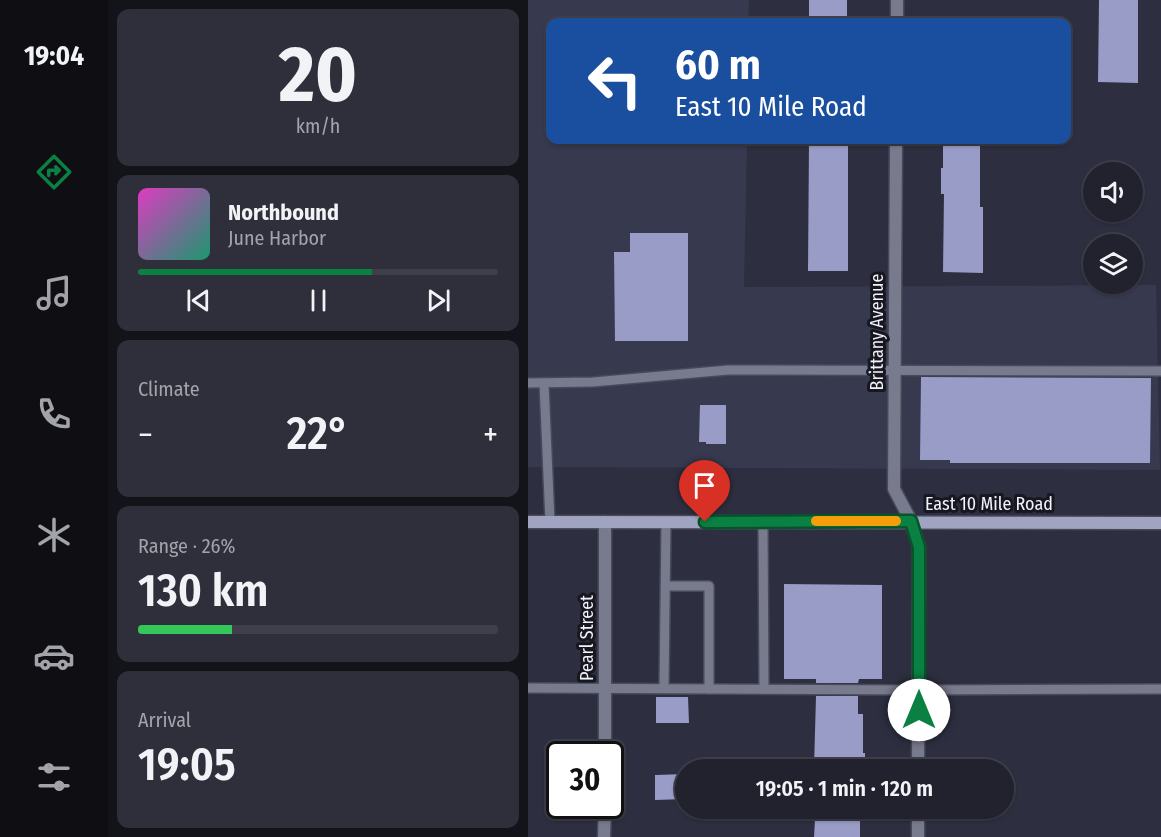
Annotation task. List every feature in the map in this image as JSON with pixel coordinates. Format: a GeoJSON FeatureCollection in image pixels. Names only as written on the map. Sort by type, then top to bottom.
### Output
{"type":"FeatureCollection","features":[{"type":"Feature","properties":{"kind":"main road","name":"East 10 Mile Road"},"geometry":{"type":"LineString","coordinates":[[528,522],[1161,523]]}},
{"type":"Feature","properties":{"kind":"street"},"geometry":{"type":"LineString","coordinates":[[897,0],[897,18]]}},
{"type":"Feature","properties":{"kind":"street","name":"Brittany Avenue"},"geometry":{"type":"LineString","coordinates":[[896,144],[894,489],[911,521],[919,547],[918,759]]}},
{"type":"Feature","properties":{"kind":"street","name":"Pearl Street"},"geometry":{"type":"LineString","coordinates":[[605,741],[606,522]]}},
{"type":"Feature","properties":{"kind":"street"},"geometry":{"type":"LineString","coordinates":[[604,837],[605,819]]}},
{"type":"Feature","properties":{"kind":"street"},"geometry":{"type":"LineString","coordinates":[[918,819],[918,837]]}},
{"type":"Feature","properties":{"kind":"lane"},"geometry":{"type":"LineString","coordinates":[[528,383],[593,382],[728,370],[1161,371]]}},
{"type":"Feature","properties":{"kind":"lane"},"geometry":{"type":"LineString","coordinates":[[544,383],[550,522]]}},
{"type":"Feature","properties":{"kind":"lane"},"geometry":{"type":"LineString","coordinates":[[664,688],[666,522]]}},
{"type":"Feature","properties":{"kind":"lane"},"geometry":{"type":"LineString","coordinates":[[763,522],[764,689]]}},
{"type":"Feature","properties":{"kind":"lane"},"geometry":{"type":"LineString","coordinates":[[666,586],[709,586],[709,689]]}},
{"type":"Feature","properties":{"kind":"lane"},"geometry":{"type":"LineString","coordinates":[[528,688],[1161,689]]}},
{"type":"Feature","properties":{"kind":"shaded area"},"geometry":{"type":"Polygon","coordinates":[[[528,0],[749,0],[748,18],[546,18],[546,144],[747,144],[744,287],[1083,285],[1083,294],[1143,294],[1143,285],[1156,285],[1160,470],[528,467],[528,0]]]}},
{"type":"Feature","properties":{"kind":"building"},"geometry":{"type":"Polygon","coordinates":[[[809,0],[847,0],[847,18],[809,18],[809,0]]]}},
{"type":"Feature","properties":{"kind":"building"},"geometry":{"type":"Polygon","coordinates":[[[1099,0],[1138,0],[1138,83],[1098,82],[1099,0]]]}},
{"type":"Feature","properties":{"kind":"building"},"geometry":{"type":"Polygon","coordinates":[[[809,144],[848,144],[848,271],[808,271],[809,144]]]}},
{"type":"Feature","properties":{"kind":"building"},"geometry":{"type":"Polygon","coordinates":[[[943,144],[980,144],[983,273],[943,272],[944,194],[941,194],[941,168],[943,168],[943,144]]]}},
{"type":"Feature","properties":{"kind":"building"},"geometry":{"type":"Polygon","coordinates":[[[630,233],[688,233],[688,341],[615,341],[614,252],[630,252],[630,233]]]}},
{"type":"Feature","properties":{"kind":"building"},"geometry":{"type":"Polygon","coordinates":[[[921,377],[1151,378],[1150,463],[950,463],[950,460],[920,460],[921,377]]]}},
{"type":"Feature","properties":{"kind":"building"},"geometry":{"type":"Polygon","coordinates":[[[700,405],[726,405],[726,444],[699,442],[700,405]]]}},
{"type":"Feature","properties":{"kind":"building"},"geometry":{"type":"Polygon","coordinates":[[[784,584],[882,585],[882,679],[859,679],[858,683],[816,683],[816,679],[784,679],[784,584]]]}},
{"type":"Feature","properties":{"kind":"building"},"geometry":{"type":"Polygon","coordinates":[[[816,696],[858,696],[858,714],[863,714],[865,759],[814,759],[816,696]]]}},
{"type":"Feature","properties":{"kind":"building"},"geometry":{"type":"Polygon","coordinates":[[[656,697],[688,697],[689,723],[656,723],[656,697]]]}},
{"type":"Feature","properties":{"kind":"building"},"geometry":{"type":"Polygon","coordinates":[[[675,774],[675,799],[655,800],[655,775],[675,774]]]}},
{"type":"Feature","properties":{"kind":"building"},"geometry":{"type":"Polygon","coordinates":[[[815,819],[860,820],[860,837],[814,837],[815,819]]]}},
{"type":"Feature","properties":{"kind":"slow traffic"},"geometry":{"type":"LineString","coordinates":[[816,521],[896,521]]}},
{"type":"Feature","properties":{"kind":"route"},"geometry":{"type":"LineString","coordinates":[[705,522],[911,521],[919,547],[919,710]]}}]}
